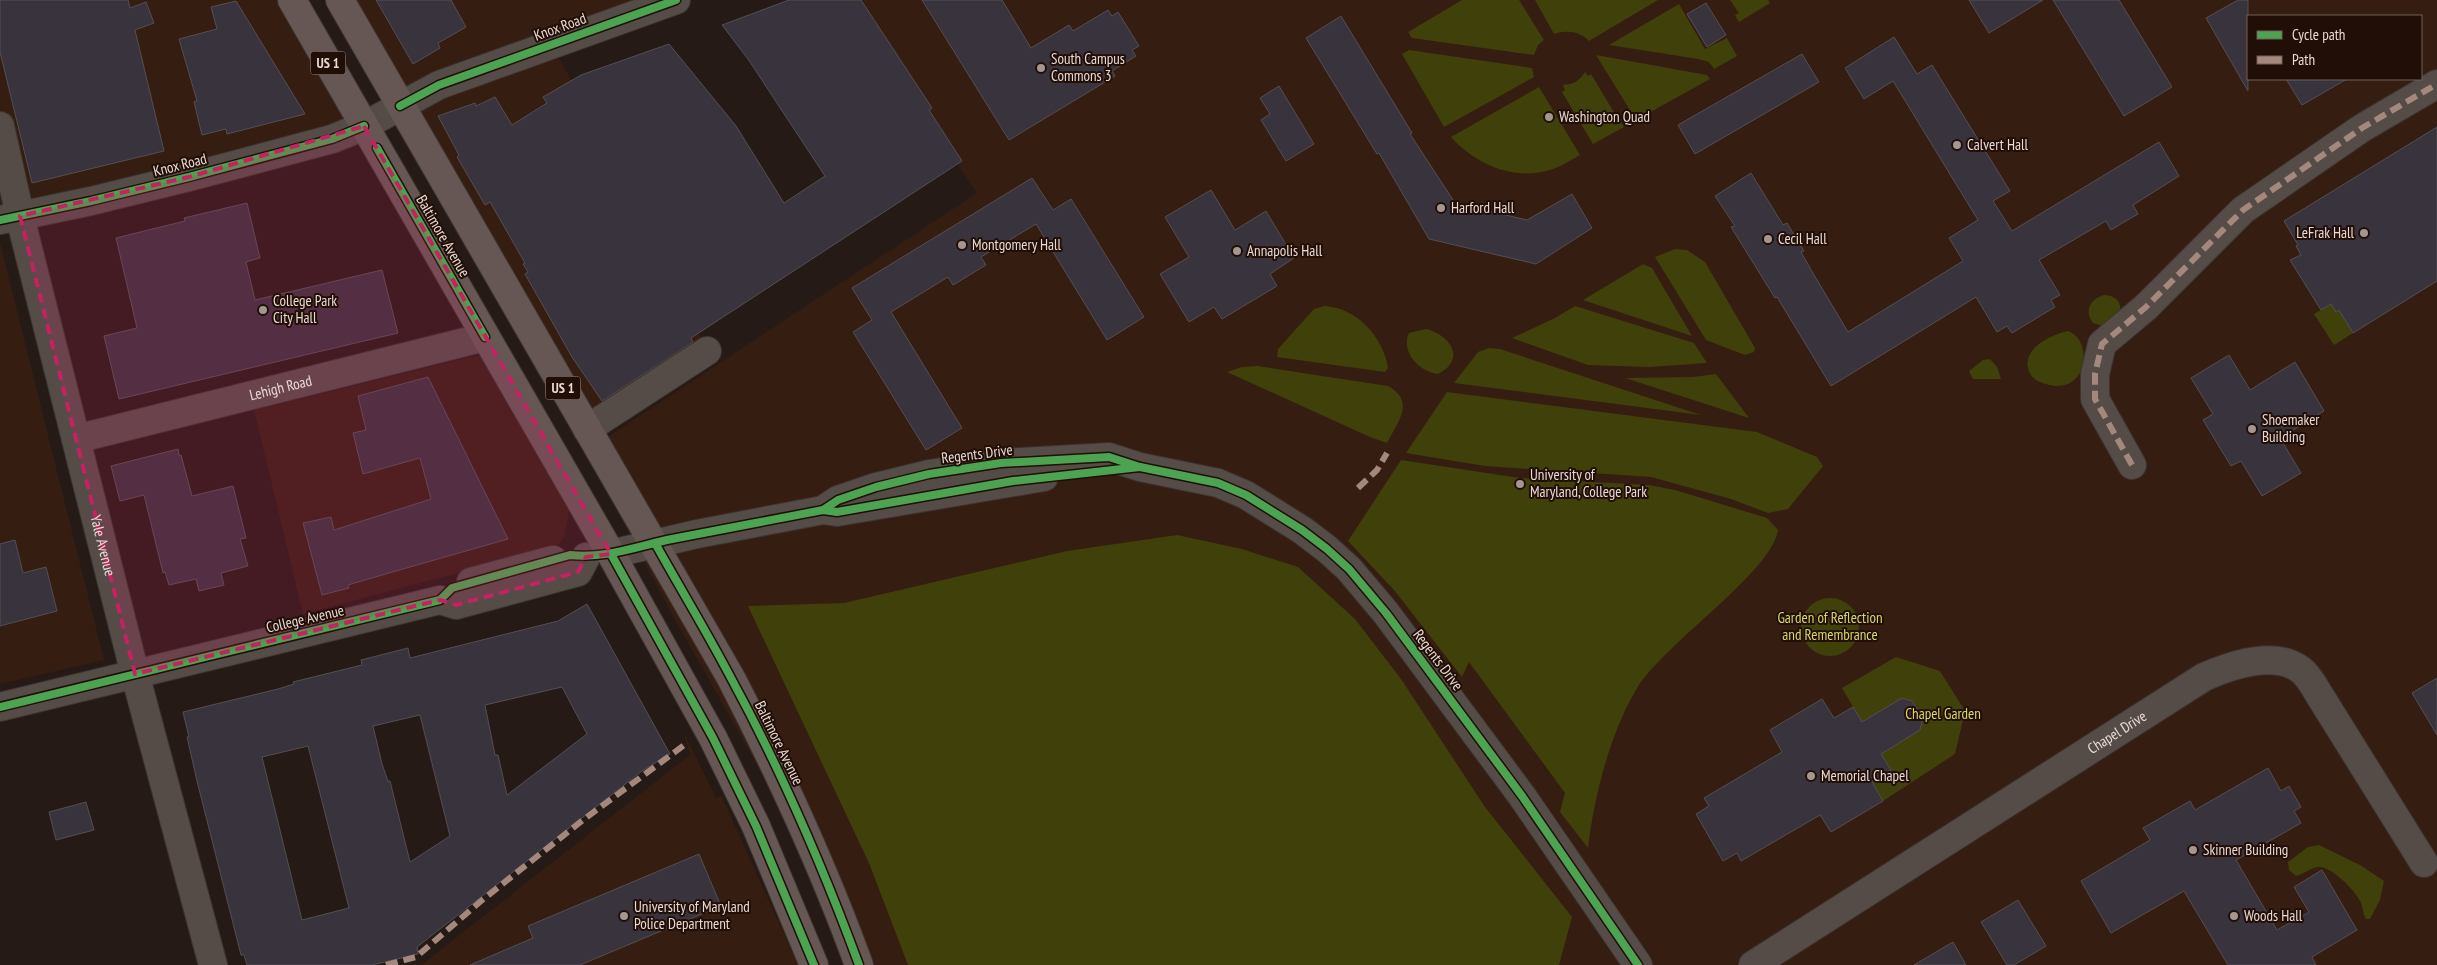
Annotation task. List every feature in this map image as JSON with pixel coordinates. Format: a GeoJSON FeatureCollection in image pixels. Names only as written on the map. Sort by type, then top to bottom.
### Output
{"type":"FeatureCollection","features":[{"type":"Feature","properties":{"kind":"main road","name":"Baltimore Avenue"},"geometry":{"type":"LineString","coordinates":[[292,0],[486,337],[598,556],[713,738],[756,826],[814,965]]}},
{"type":"Feature","properties":{"kind":"main road","name":"Baltimore Avenue"},"geometry":{"type":"LineString","coordinates":[[340,0],[731,678],[774,762],[814,851],[860,965]]}},
{"type":"Feature","properties":{"kind":"street","name":"Knox Road"},"geometry":{"type":"LineString","coordinates":[[10,218],[91,201],[189,177],[332,139],[364,126],[439,85],[676,0]]}},
{"type":"Feature","properties":{"kind":"street"},"geometry":{"type":"LineString","coordinates":[[2132,465],[2095,399],[2095,374],[2102,344],[2146,307],[2243,210],[2362,128],[2437,84]]}},
{"type":"Feature","properties":{"kind":"street","name":"Yale Avenue"},"geometry":{"type":"LineString","coordinates":[[0,126],[10,218],[76,439],[135,674],[213,965]]}},
{"type":"Feature","properties":{"kind":"street","name":"Lehigh Road"},"geometry":{"type":"LineString","coordinates":[[76,439],[466,340],[486,337]]}},
{"type":"Feature","properties":{"kind":"street"},"geometry":{"type":"LineString","coordinates":[[587,429],[706,351]]}},
{"type":"Feature","properties":{"kind":"street","name":"Regents Drive"},"geometry":{"type":"LineString","coordinates":[[598,556],[654,543],[823,510],[837,512],[1031,478],[1140,467],[1218,482],[1246,495],[1302,530],[1349,569],[1386,613],[1522,796],[1638,965]]}},
{"type":"Feature","properties":{"kind":"street","name":"College Avenue"},"geometry":{"type":"LineString","coordinates":[[0,707],[440,600],[452,588],[570,555],[598,556]]}},
{"type":"Feature","properties":{"kind":"street","name":"Chapel Drive"},"geometry":{"type":"LineString","coordinates":[[1753,965],[2204,677],[2221,669],[2254,662],[2283,662],[2301,670],[2424,863]]}},
{"type":"Feature","properties":{"kind":"highlighted area"},"geometry":{"type":"Polygon","coordinates":[[[364,126],[611,554],[586,557],[578,572],[456,605],[440,600],[135,674],[20,216],[189,177],[364,126]]]}},
{"type":"Feature","properties":{"kind":"shaded area"},"geometry":{"type":"Polygon","coordinates":[[[0,0],[292,0],[364,126],[0,220],[0,0]]]}},
{"type":"Feature","properties":{"kind":"shaded area"},"geometry":{"type":"Polygon","coordinates":[[[339,0],[676,0],[551,45],[637,192],[645,257],[712,352],[587,429],[339,0]]]}},
{"type":"Feature","properties":{"kind":"shaded area","name":"University of Maryland, College Park"},"geometry":{"type":"Polygon","coordinates":[[[847,0],[2437,0],[2437,965],[856,965],[777,800],[670,611],[602,481],[605,439],[977,193],[847,0]]]}},
{"type":"Feature","properties":{"kind":"shaded area"},"geometry":{"type":"Polygon","coordinates":[[[0,242],[104,660],[0,684],[0,242]]]}},
{"type":"Feature","properties":{"kind":"shaded area"},"geometry":{"type":"Polygon","coordinates":[[[484,354],[570,505],[564,538],[556,547],[303,614],[254,410],[484,354]]]}},
{"type":"Feature","properties":{"kind":"shaded area"},"geometry":{"type":"Polygon","coordinates":[[[683,731],[716,798],[721,795],[798,965],[421,965],[690,755],[683,731]]]}},
{"type":"Feature","properties":{"kind":"green space"},"geometry":{"type":"Polygon","coordinates":[[[1462,0],[1519,0],[1544,40],[1538,45],[1534,55],[1412,38],[1408,32],[1462,0]]]}},
{"type":"Feature","properties":{"kind":"green space"},"geometry":{"type":"Polygon","coordinates":[[[1535,0],[1658,0],[1589,41],[1573,32],[1554,34],[1535,0]]]}},
{"type":"Feature","properties":{"kind":"green space"},"geometry":{"type":"Polygon","coordinates":[[[1730,0],[1768,0],[1770,3],[1739,22],[1735,15],[1739,13],[1730,0]]]}},
{"type":"Feature","properties":{"kind":"green space"},"geometry":{"type":"Polygon","coordinates":[[[1679,4],[1705,49],[1727,38],[1737,56],[1714,69],[1709,62],[1698,59],[1609,45],[1679,4]]]}},
{"type":"Feature","properties":{"kind":"green space"},"geometry":{"type":"Polygon","coordinates":[[[1409,50],[1532,68],[1534,77],[1444,127],[1402,54],[1409,50]]]}},
{"type":"Feature","properties":{"kind":"green space"},"geometry":{"type":"Polygon","coordinates":[[[1596,55],[1707,75],[1710,79],[1636,120],[1596,55]]]}},
{"type":"Feature","properties":{"kind":"green space"},"geometry":{"type":"Polygon","coordinates":[[[1585,72],[1588,76],[1591,74],[1615,114],[1610,117],[1615,125],[1621,122],[1624,127],[1593,144],[1562,92],[1565,90],[1563,85],[1576,82],[1585,72]]]}},
{"type":"Feature","properties":{"kind":"green space"},"geometry":{"type":"Polygon","coordinates":[[[1539,87],[1580,155],[1570,161],[1539,173],[1511,172],[1497,168],[1472,156],[1451,137],[1539,87]]]}},
{"type":"Feature","properties":{"kind":"green space"},"geometry":{"type":"Polygon","coordinates":[[[1675,249],[1687,250],[1705,262],[1755,348],[1754,352],[1745,355],[1706,340],[1655,257],[1675,249]]]}},
{"type":"Feature","properties":{"kind":"green space"},"geometry":{"type":"Polygon","coordinates":[[[1643,264],[1652,268],[1692,336],[1583,300],[1643,264]]]}},
{"type":"Feature","properties":{"kind":"green space"},"geometry":{"type":"Polygon","coordinates":[[[2104,295],[2115,298],[2120,304],[2120,308],[2117,316],[2103,326],[2093,323],[2090,319],[2089,310],[2095,299],[2104,295]]]}},
{"type":"Feature","properties":{"kind":"green space"},"geometry":{"type":"Polygon","coordinates":[[[2331,304],[2339,310],[2353,333],[2334,345],[2314,314],[2331,304]]]}},
{"type":"Feature","properties":{"kind":"green space"},"geometry":{"type":"Polygon","coordinates":[[[1325,306],[1348,312],[1367,326],[1381,346],[1388,368],[1385,372],[1277,357],[1278,349],[1314,309],[1325,306]]]}},
{"type":"Feature","properties":{"kind":"green space"},"geometry":{"type":"Polygon","coordinates":[[[1575,306],[1694,343],[1707,363],[1649,367],[1588,365],[1512,338],[1555,318],[1575,306]]]}},
{"type":"Feature","properties":{"kind":"green space"},"geometry":{"type":"Polygon","coordinates":[[[1426,329],[1442,336],[1452,348],[1452,361],[1447,368],[1438,374],[1425,369],[1413,360],[1407,347],[1409,333],[1426,329]]]}},
{"type":"Feature","properties":{"kind":"green space"},"geometry":{"type":"Polygon","coordinates":[[[2068,331],[2077,337],[2082,346],[2084,356],[2082,367],[2077,377],[2068,384],[2056,386],[2036,380],[2028,368],[2030,354],[2040,343],[2054,335],[2068,331]]]}},
{"type":"Feature","properties":{"kind":"green space"},"geometry":{"type":"Polygon","coordinates":[[[1489,348],[1500,349],[1701,415],[1454,383],[1478,352],[1489,348]]]}},
{"type":"Feature","properties":{"kind":"green space"},"geometry":{"type":"Polygon","coordinates":[[[1990,359],[1997,367],[2001,379],[1973,379],[1969,371],[1983,360],[1990,359]]]}},
{"type":"Feature","properties":{"kind":"green space"},"geometry":{"type":"Polygon","coordinates":[[[1257,366],[1388,386],[1401,399],[1403,405],[1400,420],[1387,443],[1227,372],[1242,367],[1257,366]]]}},
{"type":"Feature","properties":{"kind":"green space"},"geometry":{"type":"Polygon","coordinates":[[[1716,374],[1749,418],[1625,378],[1693,377],[1716,374]]]}},
{"type":"Feature","properties":{"kind":"green space"},"geometry":{"type":"Polygon","coordinates":[[[1447,392],[1757,432],[1817,457],[1823,466],[1788,509],[1768,513],[1731,499],[1651,477],[1485,466],[1406,453],[1447,392]]]}},
{"type":"Feature","properties":{"kind":"green space"},"geometry":{"type":"Polygon","coordinates":[[[1401,460],[1520,478],[1649,485],[1675,490],[1767,518],[1778,530],[1771,547],[1757,566],[1738,587],[1670,650],[1637,688],[1627,706],[1611,745],[1594,808],[1588,848],[1560,812],[1565,793],[1469,662],[1462,677],[1394,590],[1348,541],[1401,460]]]}},
{"type":"Feature","properties":{"kind":"green space"},"geometry":{"type":"Polygon","coordinates":[[[1177,535],[1242,549],[1298,567],[1355,619],[1401,679],[1485,807],[1572,917],[1559,965],[908,965],[869,863],[748,606],[844,603],[1067,551],[1177,535]]]}},
{"type":"Feature","properties":{"kind":"green space","name":"Garden of Reflection and Remembrance"},"geometry":{"type":"Polygon","coordinates":[[[1830,598],[1841,600],[1854,611],[1859,627],[1857,638],[1846,651],[1830,656],[1819,654],[1806,643],[1801,627],[1803,616],[1814,603],[1830,598]]]}},
{"type":"Feature","properties":{"kind":"green space","name":"Chapel Garden"},"geometry":{"type":"Polygon","coordinates":[[[1896,657],[1940,671],[1965,711],[1955,754],[1883,801],[1872,782],[1891,770],[1881,754],[1920,730],[1923,718],[1912,701],[1902,698],[1862,722],[1842,688],[1896,657]]]}},
{"type":"Feature","properties":{"kind":"green space"},"geometry":{"type":"Polygon","coordinates":[[[2319,845],[2360,865],[2384,881],[2380,900],[2370,919],[2366,919],[2360,901],[2353,891],[2342,879],[2329,870],[2318,867],[2296,876],[2289,870],[2288,862],[2308,847],[2319,845]]]}},
{"type":"Feature","properties":{"kind":"building"},"geometry":{"type":"Polygon","coordinates":[[[0,0],[128,0],[130,8],[146,2],[154,23],[135,30],[164,151],[32,183],[0,52],[0,0]]]}},
{"type":"Feature","properties":{"kind":"building"},"geometry":{"type":"Polygon","coordinates":[[[376,0],[451,0],[466,27],[438,43],[440,48],[413,64],[376,0]]]}},
{"type":"Feature","properties":{"kind":"building"},"geometry":{"type":"Polygon","coordinates":[[[789,0],[861,0],[932,108],[929,110],[962,161],[691,338],[693,342],[602,401],[572,357],[525,274],[528,272],[523,264],[525,263],[490,202],[485,205],[457,157],[459,155],[438,116],[475,103],[476,106],[495,97],[512,125],[547,103],[543,97],[581,75],[669,44],[736,126],[784,203],[825,176],[748,59],[722,25],[789,0]]]}},
{"type":"Feature","properties":{"kind":"building","name":"South Campus Commons 3"},"geometry":{"type":"Polygon","coordinates":[[[922,0],[1002,0],[1031,48],[1069,25],[1073,31],[1108,10],[1112,16],[1118,12],[1139,46],[1132,50],[1136,56],[1112,71],[1115,76],[1009,140],[922,0]]]}},
{"type":"Feature","properties":{"kind":"building"},"geometry":{"type":"Polygon","coordinates":[[[1969,0],[2043,0],[1989,33],[1969,0]]]}},
{"type":"Feature","properties":{"kind":"building"},"geometry":{"type":"Polygon","coordinates":[[[2053,0],[2119,0],[2172,87],[2124,116],[2053,0]]]}},
{"type":"Feature","properties":{"kind":"building"},"geometry":{"type":"Polygon","coordinates":[[[2238,0],[2248,0],[2248,91],[2206,18],[2238,0]]]}},
{"type":"Feature","properties":{"kind":"building"},"geometry":{"type":"Polygon","coordinates":[[[236,1],[305,114],[227,134],[226,129],[202,135],[194,102],[197,101],[179,39],[217,29],[211,7],[236,1]]]}},
{"type":"Feature","properties":{"kind":"building"},"geometry":{"type":"Polygon","coordinates":[[[1706,3],[1726,35],[1707,47],[1687,14],[1706,3]]]}},
{"type":"Feature","properties":{"kind":"building"},"geometry":{"type":"Polygon","coordinates":[[[1341,16],[1412,133],[1410,134],[1455,203],[1527,220],[1572,194],[1592,228],[1536,264],[1429,239],[1379,153],[1377,154],[1306,38],[1341,16]]]}},
{"type":"Feature","properties":{"kind":"building"},"geometry":{"type":"Polygon","coordinates":[[[1894,37],[1917,74],[1932,65],[2010,191],[1993,201],[2012,231],[2159,142],[2179,176],[2133,205],[2138,214],[2111,230],[2106,221],[2039,260],[2060,295],[2051,300],[2055,307],[2012,333],[2007,326],[1997,332],[1976,297],[1831,386],[1777,297],[1775,298],[1731,227],[1735,226],[1715,196],[1751,173],[1783,225],[1787,223],[1804,251],[1801,252],[1848,332],[1963,261],[1949,238],[1978,220],[1893,81],[1864,99],[1845,68],[1894,37]]]}},
{"type":"Feature","properties":{"kind":"building"},"geometry":{"type":"Polygon","coordinates":[[[1802,54],[1819,82],[1695,154],[1678,125],[1802,54]]]}},
{"type":"Feature","properties":{"kind":"building"},"geometry":{"type":"Polygon","coordinates":[[[2287,80],[2345,80],[2302,105],[2287,80]]]}},
{"type":"Feature","properties":{"kind":"building"},"geometry":{"type":"Polygon","coordinates":[[[1279,86],[1314,144],[1286,161],[1261,120],[1270,114],[1260,98],[1279,86]]]}},
{"type":"Feature","properties":{"kind":"building","name":"LeFrak Hall"},"geometry":{"type":"Polygon","coordinates":[[[2437,127],[2437,281],[2353,333],[2339,310],[2336,312],[2331,304],[2321,310],[2290,260],[2301,255],[2296,246],[2298,245],[2284,221],[2437,127]]]}},
{"type":"Feature","properties":{"kind":"building"},"geometry":{"type":"Polygon","coordinates":[[[1032,178],[1053,210],[1071,199],[1144,317],[1107,340],[1036,224],[981,257],[986,265],[953,285],[948,277],[891,312],[962,428],[926,450],[853,332],[872,320],[852,288],[1032,178]]]}},
{"type":"Feature","properties":{"kind":"building","name":"Annapolis Hall"},"geometry":{"type":"Polygon","coordinates":[[[1211,190],[1235,230],[1266,211],[1294,258],[1270,274],[1277,286],[1222,319],[1214,307],[1189,322],[1160,274],[1189,257],[1165,217],[1211,190]]]}},
{"type":"Feature","properties":{"kind":"building","name":"College Park City Hall"},"geometry":{"type":"Polygon","coordinates":[[[247,203],[260,258],[246,262],[255,300],[382,270],[398,333],[119,399],[104,336],[137,328],[116,238],[185,221],[184,218],[247,203]]]}},
{"type":"Feature","properties":{"kind":"building","name":"Shoemaker Building"},"geometry":{"type":"Polygon","coordinates":[[[2229,355],[2250,390],[2295,362],[2324,411],[2280,438],[2301,473],[2262,496],[2241,461],[2231,466],[2203,420],[2213,414],[2191,378],[2229,355]]]}},
{"type":"Feature","properties":{"kind":"building"},"geometry":{"type":"Polygon","coordinates":[[[428,377],[508,539],[348,585],[349,588],[322,595],[303,523],[331,517],[334,530],[431,499],[420,458],[363,474],[353,433],[366,430],[358,396],[428,377]]]}},
{"type":"Feature","properties":{"kind":"building"},"geometry":{"type":"Polygon","coordinates":[[[178,449],[192,496],[233,486],[246,538],[240,539],[248,566],[221,573],[224,585],[199,591],[196,579],[169,585],[165,572],[163,573],[144,495],[120,501],[111,466],[178,449]]]}},
{"type":"Feature","properties":{"kind":"building"},"geometry":{"type":"Polygon","coordinates":[[[15,540],[23,573],[46,567],[57,611],[0,626],[0,544],[15,540]]]}},
{"type":"Feature","properties":{"kind":"building"},"geometry":{"type":"Polygon","coordinates":[[[587,604],[670,754],[642,771],[417,947],[418,954],[372,965],[247,965],[244,955],[241,955],[197,781],[183,712],[278,689],[294,684],[293,682],[362,665],[361,660],[408,648],[410,658],[558,621],[587,604]],[[562,687],[485,705],[495,755],[498,755],[507,795],[587,734],[562,687]],[[420,715],[373,726],[382,764],[388,781],[390,781],[410,862],[450,836],[420,715]],[[308,746],[262,757],[302,920],[349,908],[308,746]]]}},
{"type":"Feature","properties":{"kind":"building"},"geometry":{"type":"Polygon","coordinates":[[[2437,678],[2437,735],[2412,693],[2437,678]]]}},
{"type":"Feature","properties":{"kind":"building","name":"Memorial Chapel"},"geometry":{"type":"Polygon","coordinates":[[[1902,698],[1912,701],[1923,718],[1920,730],[1881,754],[1891,770],[1872,782],[1883,801],[1831,832],[1820,815],[1741,861],[1737,853],[1723,861],[1696,814],[1709,806],[1704,798],[1782,752],[1770,730],[1822,699],[1834,718],[1853,707],[1862,722],[1902,698]]]}},
{"type":"Feature","properties":{"kind":"building"},"geometry":{"type":"Polygon","coordinates":[[[2268,768],[2281,791],[2289,786],[2301,807],[2294,811],[2301,823],[2236,860],[2277,930],[2309,912],[2294,887],[2322,870],[2357,930],[2312,957],[2316,965],[2228,965],[2184,891],[2111,933],[2081,881],[2150,840],[2143,828],[2190,801],[2195,810],[2268,768]]]}},
{"type":"Feature","properties":{"kind":"building"},"geometry":{"type":"Polygon","coordinates":[[[86,802],[94,830],[56,840],[49,812],[86,802]]]}},
{"type":"Feature","properties":{"kind":"building","name":"University of Maryland Police Department"},"geometry":{"type":"Polygon","coordinates":[[[699,854],[721,906],[580,965],[470,965],[533,938],[528,926],[699,854]]]}},
{"type":"Feature","properties":{"kind":"building"},"geometry":{"type":"Polygon","coordinates":[[[2018,900],[2046,946],[2014,965],[2007,965],[1981,922],[2018,900]]]}},
{"type":"Feature","properties":{"kind":"building"},"geometry":{"type":"Polygon","coordinates":[[[1953,942],[1966,965],[1914,965],[1953,942]]]}},
{"type":"Feature","properties":{"kind":"marked path"},"geometry":{"type":"LineString","coordinates":[[2132,465],[2095,399],[2095,374],[2102,344],[2146,307],[2243,210],[2362,128],[2437,84]]}},
{"type":"Feature","properties":{"kind":"marked path"},"geometry":{"type":"LineString","coordinates":[[1358,488],[1377,470],[1387,453]]}},
{"type":"Feature","properties":{"kind":"marked path"},"geometry":{"type":"LineString","coordinates":[[386,965],[416,957],[481,901],[583,820],[687,743]]}},
{"type":"Feature","properties":{"kind":"cycle path"},"geometry":{"type":"LineString","coordinates":[[400,106],[439,85],[676,0]]}},
{"type":"Feature","properties":{"kind":"cycle path"},"geometry":{"type":"LineString","coordinates":[[0,220],[91,201],[189,177],[332,139],[364,126]]}},
{"type":"Feature","properties":{"kind":"cycle path"},"geometry":{"type":"LineString","coordinates":[[377,148],[485,337]]}},
{"type":"Feature","properties":{"kind":"cycle path"},"geometry":{"type":"LineString","coordinates":[[823,510],[838,500],[876,487],[929,474],[1001,463],[1109,457],[1140,467],[1218,483],[1246,495],[1302,530],[1327,549],[1349,569],[1386,613],[1522,796],[1638,965]]}},
{"type":"Feature","properties":{"kind":"cycle path"},"geometry":{"type":"LineString","coordinates":[[0,707],[440,600],[452,588],[570,555],[609,554],[672,539],[823,510],[837,512],[1013,481],[1140,467]]}},
{"type":"Feature","properties":{"kind":"cycle path"},"geometry":{"type":"LineString","coordinates":[[655,543],[722,661],[784,783],[816,855],[859,965]]}},
{"type":"Feature","properties":{"kind":"cycle path"},"geometry":{"type":"LineString","coordinates":[[611,554],[713,738],[756,826],[814,965]]}},
{"type":"Feature","properties":{"kind":"place","name":"South Campus Commons 3"},"geometry":{"type":"Point","coordinates":[1041,68]}},
{"type":"Feature","properties":{"kind":"place","name":"Washington Quad"},"geometry":{"type":"Point","coordinates":[1549,117]}},
{"type":"Feature","properties":{"kind":"place","name":"Calvert Hall"},"geometry":{"type":"Point","coordinates":[1957,145]}},
{"type":"Feature","properties":{"kind":"place","name":"Harford Hall"},"geometry":{"type":"Point","coordinates":[1441,208]}},
{"type":"Feature","properties":{"kind":"place","name":"LeFrak Hall"},"geometry":{"type":"Point","coordinates":[2364,233]}},
{"type":"Feature","properties":{"kind":"place","name":"Cecil Hall"},"geometry":{"type":"Point","coordinates":[1768,239]}},
{"type":"Feature","properties":{"kind":"place","name":"Montgomery Hall"},"geometry":{"type":"Point","coordinates":[962,245]}},
{"type":"Feature","properties":{"kind":"place","name":"Annapolis Hall"},"geometry":{"type":"Point","coordinates":[1237,251]}},
{"type":"Feature","properties":{"kind":"place","name":"College Park City Hall"},"geometry":{"type":"Point","coordinates":[263,310]}},
{"type":"Feature","properties":{"kind":"place","name":"Shoemaker Building"},"geometry":{"type":"Point","coordinates":[2252,429]}},
{"type":"Feature","properties":{"kind":"place","name":"University of Maryland, College Park"},"geometry":{"type":"Point","coordinates":[1520,484]}},
{"type":"Feature","properties":{"kind":"place","name":"Memorial Chapel"},"geometry":{"type":"Point","coordinates":[1811,776]}},
{"type":"Feature","properties":{"kind":"place","name":"Skinner Building"},"geometry":{"type":"Point","coordinates":[2193,850]}},
{"type":"Feature","properties":{"kind":"place","name":"University of Maryland Police Department"},"geometry":{"type":"Point","coordinates":[624,916]}},
{"type":"Feature","properties":{"kind":"place","name":"Woods Hall"},"geometry":{"type":"Point","coordinates":[2234,916]}}]}
